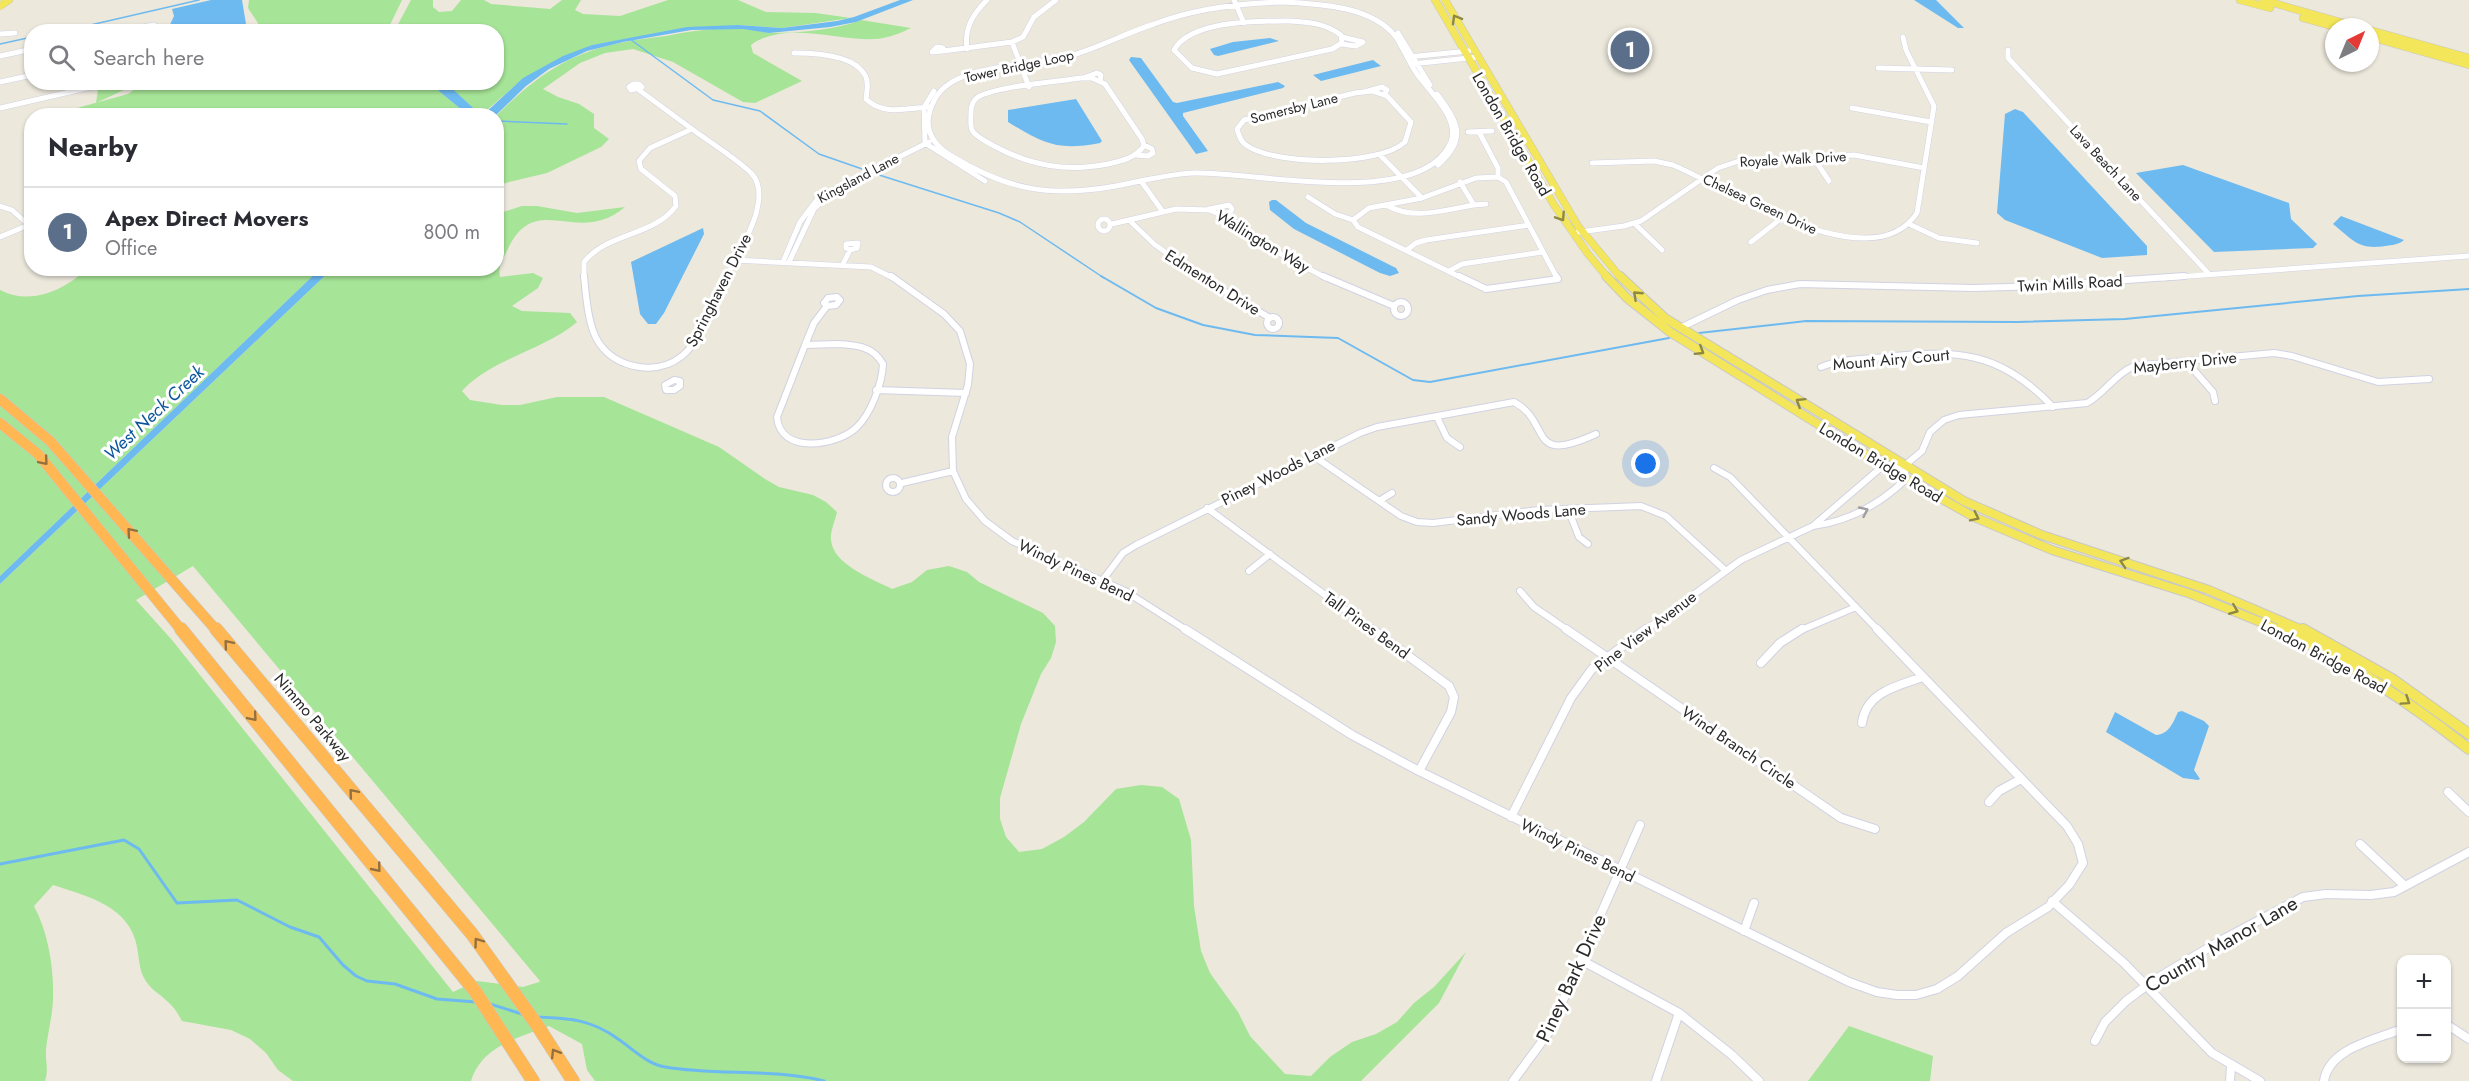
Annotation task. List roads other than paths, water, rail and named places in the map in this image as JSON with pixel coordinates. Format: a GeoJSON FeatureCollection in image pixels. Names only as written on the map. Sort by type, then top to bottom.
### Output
{"type":"FeatureCollection","features":[{"type":"Feature","properties":{"kind":"highway","name":"Nimmo Parkway"},"geometry":{"type":"LineString","coordinates":[[0,399],[50,441],[170,576],[472,934],[537,1025],[573,1081]]}},
{"type":"Feature","properties":{"kind":"highway"},"geometry":{"type":"LineString","coordinates":[[0,423],[38,454],[475,991],[533,1081]]}},
{"type":"Feature","properties":{"kind":"main road"},"geometry":{"type":"LineString","coordinates":[[0,6],[9,0]]}},
{"type":"Feature","properties":{"kind":"main road","name":"London Bridge Road"},"geometry":{"type":"LineString","coordinates":[[1435,0],[1546,193],[1572,233],[1622,295],[1650,318],[1906,479],[1967,513],[2024,539],[2202,598],[2284,631],[2392,692],[2469,749]]}},
{"type":"Feature","properties":{"kind":"main road","name":"London Bridge Road"},"geometry":{"type":"LineString","coordinates":[[1445,0],[1582,231],[1627,285],[1680,328],[1964,501],[2042,535],[2209,590],[2295,625],[2392,679],[2469,734]]}},
{"type":"Feature","properties":{"kind":"main road"},"geometry":{"type":"LineString","coordinates":[[2240,0],[2325,24]]}},
{"type":"Feature","properties":{"kind":"main road"},"geometry":{"type":"LineString","coordinates":[[2263,0],[2326,18]]}},
{"type":"Feature","properties":{"kind":"main road"},"geometry":{"type":"LineString","coordinates":[[2379,33],[2469,58]]}},
{"type":"Feature","properties":{"kind":"main road"},"geometry":{"type":"LineString","coordinates":[[2379,40],[2469,65]]}},
{"type":"Feature","properties":{"kind":"street"},"geometry":{"type":"LineString","coordinates":[[967,49],[968,25],[987,0]]}},
{"type":"Feature","properties":{"kind":"street"},"geometry":{"type":"LineString","coordinates":[[944,51],[1012,42],[1023,37],[1034,17],[1056,0]]}},
{"type":"Feature","properties":{"kind":"street","name":"Tower Bridge Loop"},"geometry":{"type":"LineString","coordinates":[[927,107],[940,90],[960,78],[1090,50],[1174,17],[1238,2],[1263,0]]}},
{"type":"Feature","properties":{"kind":"street","name":"Tower Bridge Loop"},"geometry":{"type":"LineString","coordinates":[[929,143],[983,175],[1023,189],[1054,192],[1088,192],[1174,175],[1208,173],[1312,183],[1357,183],[1404,178],[1424,173],[1441,163],[1453,150],[1458,138],[1457,125],[1452,114],[1413,64],[1395,30],[1377,18],[1338,6],[1295,0]]}},
{"type":"Feature","properties":{"kind":"street"},"geometry":{"type":"LineString","coordinates":[[1238,2],[1247,23]]}},
{"type":"Feature","properties":{"kind":"street","name":"Tower Bridge Loop"},"geometry":{"type":"LineString","coordinates":[[1238,2],[1302,3],[1360,15],[1383,25],[1409,57]]}},
{"type":"Feature","properties":{"kind":"street"},"geometry":{"type":"LineString","coordinates":[[1309,22],[1329,28],[1342,37],[1363,42],[1356,46],[1341,44],[1332,49],[1217,74],[1200,73],[1190,69],[1174,50],[1178,41],[1190,33],[1247,23],[1309,22]]}},
{"type":"Feature","properties":{"kind":"street"},"geometry":{"type":"LineString","coordinates":[[0,34],[15,33]]}},
{"type":"Feature","properties":{"kind":"street"},"geometry":{"type":"LineString","coordinates":[[1341,44],[1342,37]]}},
{"type":"Feature","properties":{"kind":"street"},"geometry":{"type":"LineString","coordinates":[[1903,37],[1906,50],[1933,102],[1917,213],[1909,224],[1940,238],[1977,243]]}},
{"type":"Feature","properties":{"kind":"street"},"geometry":{"type":"LineString","coordinates":[[1012,42],[1029,87]]}},
{"type":"Feature","properties":{"kind":"street","name":"Lava Beach Lane"},"geometry":{"type":"LineString","coordinates":[[2008,50],[2008,58],[2209,274]]}},
{"type":"Feature","properties":{"kind":"street"},"geometry":{"type":"LineString","coordinates":[[0,56],[24,51]]}},
{"type":"Feature","properties":{"kind":"street"},"geometry":{"type":"LineString","coordinates":[[794,52],[816,54],[848,62],[858,67],[867,78],[866,99],[873,106],[890,109],[927,107],[929,143]]}},
{"type":"Feature","properties":{"kind":"street"},"geometry":{"type":"LineString","coordinates":[[1409,57],[1476,54]]}},
{"type":"Feature","properties":{"kind":"street"},"geometry":{"type":"LineString","coordinates":[[1413,64],[1466,55]]}},
{"type":"Feature","properties":{"kind":"street"},"geometry":{"type":"LineString","coordinates":[[1878,68],[1952,70]]}},
{"type":"Feature","properties":{"kind":"street"},"geometry":{"type":"LineString","coordinates":[[0,82],[24,77]]}},
{"type":"Feature","properties":{"kind":"street"},"geometry":{"type":"LineString","coordinates":[[1136,155],[1145,156],[1153,153],[1152,149],[1144,145],[1113,95],[1100,81],[1083,78],[991,92],[976,99],[970,109],[972,131],[1012,157],[1044,166],[1091,167],[1125,160],[1136,155],[1144,145]]}},
{"type":"Feature","properties":{"kind":"street"},"geometry":{"type":"LineString","coordinates":[[0,108],[78,90]]}},
{"type":"Feature","properties":{"kind":"street","name":"Springhaven Drive"},"geometry":{"type":"LineString","coordinates":[[639,90],[693,129],[748,170],[759,188],[758,209],[691,347],[682,357],[665,365],[650,369],[633,367],[614,357],[600,345],[592,328],[583,266],[590,254],[601,246],[659,222],[671,214],[676,206],[675,196],[641,169],[639,161],[650,148],[693,129]]}},
{"type":"Feature","properties":{"kind":"street","name":"Somersby Lane"},"geometry":{"type":"LineString","coordinates":[[1368,92],[1384,95],[1411,122],[1411,129],[1402,145],[1380,155],[1316,160],[1271,154],[1245,145],[1240,140],[1237,129],[1244,120],[1257,116],[1368,92]]}},
{"type":"Feature","properties":{"kind":"street"},"geometry":{"type":"LineString","coordinates":[[1852,108],[1931,122]]}},
{"type":"Feature","properties":{"kind":"street"},"geometry":{"type":"LineString","coordinates":[[1468,132],[1492,131]]}},
{"type":"Feature","properties":{"kind":"street"},"geometry":{"type":"LineString","coordinates":[[1479,132],[1498,168],[1498,177]]}},
{"type":"Feature","properties":{"kind":"street","name":"Kingsland Lane"},"geometry":{"type":"LineString","coordinates":[[786,262],[820,202],[929,143]]}},
{"type":"Feature","properties":{"kind":"street"},"geometry":{"type":"LineString","coordinates":[[1380,155],[1422,198]]}},
{"type":"Feature","properties":{"kind":"street","name":"Royale Walk Drive"},"geometry":{"type":"LineString","coordinates":[[1572,233],[1634,223],[1649,216],[1722,166],[1739,161],[1862,156],[1924,168]]}},
{"type":"Feature","properties":{"kind":"street"},"geometry":{"type":"LineString","coordinates":[[1813,157],[1829,181]]}},
{"type":"Feature","properties":{"kind":"street","name":"Chelsea Green Drive"},"geometry":{"type":"LineString","coordinates":[[1592,164],[1654,161],[1680,167],[1817,231],[1849,237],[1878,236],[1898,231],[1909,224]]}},
{"type":"Feature","properties":{"kind":"street"},"geometry":{"type":"LineString","coordinates":[[1308,196],[1327,211],[1353,220],[1358,227],[1486,289],[1558,279],[1506,182],[1498,177],[1476,178],[1422,198],[1369,208],[1353,220]]}},
{"type":"Feature","properties":{"kind":"street"},"geometry":{"type":"LineString","coordinates":[[1142,183],[1163,212]]}},
{"type":"Feature","properties":{"kind":"street"},"geometry":{"type":"LineString","coordinates":[[1460,183],[1474,205]]}},
{"type":"Feature","properties":{"kind":"street"},"geometry":{"type":"LineString","coordinates":[[1386,205],[1396,211],[1411,213],[1486,204]]}},
{"type":"Feature","properties":{"kind":"street"},"geometry":{"type":"LineString","coordinates":[[1209,209],[1228,205],[1232,209],[1228,217]]}},
{"type":"Feature","properties":{"kind":"street"},"geometry":{"type":"LineString","coordinates":[[0,206],[12,210],[24,220]]}},
{"type":"Feature","properties":{"kind":"street","name":"Wallington Way"},"geometry":{"type":"LineString","coordinates":[[1112,224],[1163,212],[1190,208],[1209,209],[1228,217],[1263,243],[1301,265],[1348,288],[1394,306]]}},
{"type":"Feature","properties":{"kind":"street"},"geometry":{"type":"LineString","coordinates":[[1751,242],[1783,217]]}},
{"type":"Feature","properties":{"kind":"street","name":"Edmenton Drive"},"geometry":{"type":"LineString","coordinates":[[1130,221],[1154,244],[1188,270],[1270,318]]}},
{"type":"Feature","properties":{"kind":"street"},"geometry":{"type":"LineString","coordinates":[[1634,223],[1662,250]]}},
{"type":"Feature","properties":{"kind":"street"},"geometry":{"type":"LineString","coordinates":[[1407,250],[1416,243],[1426,240],[1529,225]]}},
{"type":"Feature","properties":{"kind":"street"},"geometry":{"type":"LineString","coordinates":[[0,237],[24,227]]}},
{"type":"Feature","properties":{"kind":"street"},"geometry":{"type":"LineString","coordinates":[[843,264],[850,250]]}},
{"type":"Feature","properties":{"kind":"street"},"geometry":{"type":"LineString","coordinates":[[1449,271],[1462,264],[1543,252]]}},
{"type":"Feature","properties":{"kind":"street","name":"Twin Mills Road"},"geometry":{"type":"LineString","coordinates":[[1680,328],[1743,296],[1771,288],[1800,284],[2018,287],[2469,256]]}},
{"type":"Feature","properties":{"kind":"street","name":"Windy Pines Bend"},"geometry":{"type":"LineString","coordinates":[[734,260],[864,266],[890,275],[956,325],[964,338],[970,364],[966,393],[952,437],[953,471],[966,499],[997,531],[1030,550],[1137,598],[1352,735],[1511,817],[1866,989],[1882,994],[1926,993],[1949,982],[2007,932],[2034,918],[2052,901],[2080,872],[2083,863],[2078,844],[2067,826],[1790,537],[1730,477],[1714,468]]}},
{"type":"Feature","properties":{"kind":"street"},"geometry":{"type":"LineString","coordinates":[[806,345],[853,346],[873,351],[881,358],[883,364],[867,414],[855,429],[839,439],[815,447],[788,438],[780,431],[776,422],[814,323],[827,306]]}},
{"type":"Feature","properties":{"kind":"street","name":"Mount Airy Court"},"geometry":{"type":"LineString","coordinates":[[1821,367],[1833,362],[1849,360],[1934,353],[1962,354],[1988,362],[2026,381],[2053,407]]}},
{"type":"Feature","properties":{"kind":"street","name":"Mayberry Drive"},"geometry":{"type":"LineString","coordinates":[[1904,466],[1922,451],[1930,432],[1949,418],[2080,405],[2094,401],[2120,373],[2129,367],[2274,354],[2292,356],[2378,382],[2429,379]]}},
{"type":"Feature","properties":{"kind":"street"},"geometry":{"type":"LineString","coordinates":[[2186,361],[2213,392],[2216,401]]}},
{"type":"Feature","properties":{"kind":"street"},"geometry":{"type":"LineString","coordinates":[[665,365],[671,380]]}},
{"type":"Feature","properties":{"kind":"street"},"geometry":{"type":"LineString","coordinates":[[876,390],[966,393]]}},
{"type":"Feature","properties":{"kind":"street","name":"Piney Woods Lane"},"geometry":{"type":"LineString","coordinates":[[1102,581],[1130,548],[1312,455],[1377,427],[1514,402],[1520,404],[1542,438],[1561,446],[1581,442],[1596,434]]}},
{"type":"Feature","properties":{"kind":"street"},"geometry":{"type":"LineString","coordinates":[[1437,417],[1447,438],[1460,447]]}},
{"type":"Feature","properties":{"kind":"street","name":"Sandy Woods Lane"},"geometry":{"type":"LineString","coordinates":[[1312,455],[1401,516],[1426,523],[1569,508],[1641,506],[1666,516],[1726,571]]}},
{"type":"Feature","properties":{"kind":"street"},"geometry":{"type":"LineString","coordinates":[[1884,465],[1904,466],[1906,479]]}},
{"type":"Feature","properties":{"kind":"street","name":"Pine View Avenue"},"geometry":{"type":"LineString","coordinates":[[1511,817],[1571,698],[1592,669],[1726,571],[1754,553],[1813,526],[1884,465]]}},
{"type":"Feature","properties":{"kind":"street"},"geometry":{"type":"LineString","coordinates":[[902,483],[953,471]]}},
{"type":"Feature","properties":{"kind":"street","name":"Pine View Avenue"},"geometry":{"type":"LineString","coordinates":[[1813,526],[1835,523],[1869,510],[1906,479]]}},
{"type":"Feature","properties":{"kind":"street"},"geometry":{"type":"LineString","coordinates":[[1379,501],[1392,493]]}},
{"type":"Feature","properties":{"kind":"street","name":"Tall Pines Bend"},"geometry":{"type":"LineString","coordinates":[[1207,508],[1449,686],[1454,698],[1451,712],[1419,771]]}},
{"type":"Feature","properties":{"kind":"street"},"geometry":{"type":"LineString","coordinates":[[1569,508],[1579,537],[1588,544]]}},
{"type":"Feature","properties":{"kind":"street"},"geometry":{"type":"LineString","coordinates":[[1249,572],[1270,554]]}},
{"type":"Feature","properties":{"kind":"street","name":"Wind Branch Circle"},"geometry":{"type":"LineString","coordinates":[[1520,591],[1534,607],[1841,818],[1875,829]]}},
{"type":"Feature","properties":{"kind":"street"},"geometry":{"type":"LineString","coordinates":[[1761,663],[1773,648],[1791,634],[1856,607]]}},
{"type":"Feature","properties":{"kind":"street"},"geometry":{"type":"LineString","coordinates":[[1862,723],[1862,713],[1869,700],[1923,677]]}},
{"type":"Feature","properties":{"kind":"street"},"geometry":{"type":"LineString","coordinates":[[1989,802],[1999,791],[2021,779]]}},
{"type":"Feature","properties":{"kind":"street"},"geometry":{"type":"LineString","coordinates":[[2448,792],[2469,812]]}},
{"type":"Feature","properties":{"kind":"street","name":"Piney Bark Drive"},"geometry":{"type":"LineString","coordinates":[[1513,1081],[1549,1032],[1640,825]]}},
{"type":"Feature","properties":{"kind":"street"},"geometry":{"type":"LineString","coordinates":[[2360,844],[2405,886]]}},
{"type":"Feature","properties":{"kind":"street","name":"Country Manor Lane"},"geometry":{"type":"LineString","coordinates":[[2095,1041],[2098,1030],[2109,1014],[2146,984],[2303,897],[2326,892],[2373,896],[2394,892],[2469,852]]}},
{"type":"Feature","properties":{"kind":"street"},"geometry":{"type":"LineString","coordinates":[[2052,901],[2102,942],[2146,984],[2202,1044],[2231,1066],[2260,1081]]}},
{"type":"Feature","properties":{"kind":"street"},"geometry":{"type":"LineString","coordinates":[[1744,931],[1754,903]]}},
{"type":"Feature","properties":{"kind":"street"},"geometry":{"type":"LineString","coordinates":[[1581,960],[1679,1013],[1732,1055],[1758,1081]]}},
{"type":"Feature","properties":{"kind":"street"},"geometry":{"type":"LineString","coordinates":[[1656,1081],[1679,1013]]}},
{"type":"Feature","properties":{"kind":"street"},"geometry":{"type":"LineString","coordinates":[[2451,1027],[2469,1039]]}},
{"type":"Feature","properties":{"kind":"street"},"geometry":{"type":"LineString","coordinates":[[2324,1081],[2326,1069],[2338,1056],[2397,1031]]}},
{"type":"Feature","properties":{"kind":"street"},"geometry":{"type":"LineString","coordinates":[[2230,1081],[2231,1066]]}},
{"type":"Feature","properties":{"kind":"water"},"geometry":{"type":"Polygon","coordinates":[[[211,0],[242,0],[246,24],[170,24],[174,16],[172,9],[211,0]]]}},
{"type":"Feature","properties":{"kind":"water"},"geometry":{"type":"Polygon","coordinates":[[[900,0],[913,0],[856,22],[830,27],[769,33],[743,29],[691,30],[587,51],[549,69],[526,86],[503,108],[491,108],[523,78],[563,56],[592,45],[687,27],[738,25],[782,28],[854,17],[900,0]]]}},
{"type":"Feature","properties":{"kind":"water"},"geometry":{"type":"Polygon","coordinates":[[[1914,0],[1936,0],[1964,28],[1958,28],[1914,0]]]}},
{"type":"Feature","properties":{"kind":"water"},"geometry":{"type":"Polygon","coordinates":[[[1270,38],[1279,41],[1218,56],[1214,55],[1210,49],[1233,42],[1270,38]]]}},
{"type":"Feature","properties":{"kind":"water"},"geometry":{"type":"Polygon","coordinates":[[[1131,57],[1141,58],[1173,102],[1177,103],[1278,82],[1285,86],[1183,113],[1208,151],[1196,154],[1129,60],[1131,57]]]}},
{"type":"Feature","properties":{"kind":"water"},"geometry":{"type":"Polygon","coordinates":[[[1373,60],[1381,66],[1321,81],[1313,75],[1373,60]]]}},
{"type":"Feature","properties":{"kind":"water"},"geometry":{"type":"Polygon","coordinates":[[[438,90],[454,90],[473,108],[459,108],[438,90]]]}},
{"type":"Feature","properties":{"kind":"water"},"geometry":{"type":"Polygon","coordinates":[[[1076,99],[1102,141],[1100,143],[1073,146],[1051,144],[1008,122],[1008,110],[1076,99]]]}},
{"type":"Feature","properties":{"kind":"water"},"geometry":{"type":"Polygon","coordinates":[[[2015,109],[2023,112],[2147,246],[2147,255],[2102,258],[2005,220],[1997,213],[2005,114],[2015,109]]]}},
{"type":"Feature","properties":{"kind":"water"},"geometry":{"type":"Polygon","coordinates":[[[2183,165],[2289,203],[2291,219],[2317,244],[2313,248],[2214,252],[2136,173],[2183,165]]]}},
{"type":"Feature","properties":{"kind":"water"},"geometry":{"type":"Polygon","coordinates":[[[1276,200],[1306,223],[1396,268],[1399,273],[1390,276],[1380,273],[1294,229],[1270,210],[1269,202],[1276,200]]]}},
{"type":"Feature","properties":{"kind":"water"},"geometry":{"type":"Polygon","coordinates":[[[2341,216],[2404,240],[2385,246],[2362,245],[2333,224],[2341,216]]]}},
{"type":"Feature","properties":{"kind":"water"},"geometry":{"type":"Polygon","coordinates":[[[703,228],[704,234],[664,313],[656,324],[648,324],[640,314],[631,262],[703,228]]]}},
{"type":"Feature","properties":{"kind":"water"},"geometry":{"type":"Polygon","coordinates":[[[313,276],[325,276],[0,584],[0,576],[313,276]]]}},
{"type":"Feature","properties":{"kind":"water"},"geometry":{"type":"Polygon","coordinates":[[[2182,711],[2204,721],[2209,726],[2194,770],[2200,779],[2198,780],[2183,778],[2106,732],[2115,712],[2156,735],[2164,733],[2178,712],[2182,711]]]}},
{"type":"Feature","properties":{"kind":"waterway"},"geometry":{"type":"LineString","coordinates":[[95,24],[199,0]]}},
{"type":"Feature","properties":{"kind":"waterway"},"geometry":{"type":"LineString","coordinates":[[0,44],[24,39]]}},
{"type":"Feature","properties":{"kind":"waterway"},"geometry":{"type":"LineString","coordinates":[[630,39],[713,100],[760,111],[819,154],[865,170]]}},
{"type":"Feature","properties":{"kind":"waterway"},"geometry":{"type":"LineString","coordinates":[[504,121],[567,124]]}},
{"type":"Feature","properties":{"kind":"waterway"},"geometry":{"type":"LineString","coordinates":[[876,174],[999,213],[1020,222],[1101,276]]}},
{"type":"Feature","properties":{"kind":"waterway"},"geometry":{"type":"LineString","coordinates":[[1101,276],[1156,308],[1203,325],[1255,335],[1338,338],[1413,380],[1430,382],[1669,338]]}},
{"type":"Feature","properties":{"kind":"waterway"},"geometry":{"type":"LineString","coordinates":[[1699,333],[1806,321],[2018,322],[2125,319],[2358,296],[2469,289]]}},
{"type":"Feature","properties":{"kind":"waterway"},"geometry":{"type":"LineString","coordinates":[[0,864],[124,840],[139,849],[177,903],[237,900],[290,927],[319,937],[343,965],[356,976],[367,981],[395,984],[437,999],[476,1002]]}},
{"type":"Feature","properties":{"kind":"waterway"},"geometry":{"type":"LineString","coordinates":[[487,1003],[522,1014]]}},
{"type":"Feature","properties":{"kind":"waterway"},"geometry":{"type":"LineString","coordinates":[[536,1017],[569,1019],[598,1027],[646,1059],[665,1067],[765,1073],[824,1081]]}},
{"type":"Feature","properties":{"kind":"place","name":"Apex Direct Movers"},"geometry":{"type":"Point","coordinates":[1630,50]}},
{"type":"Feature","properties":{"kind":"water label","name":"West Neck Creek"},"geometry":{"type":"Point","coordinates":[154,413]}}]}
